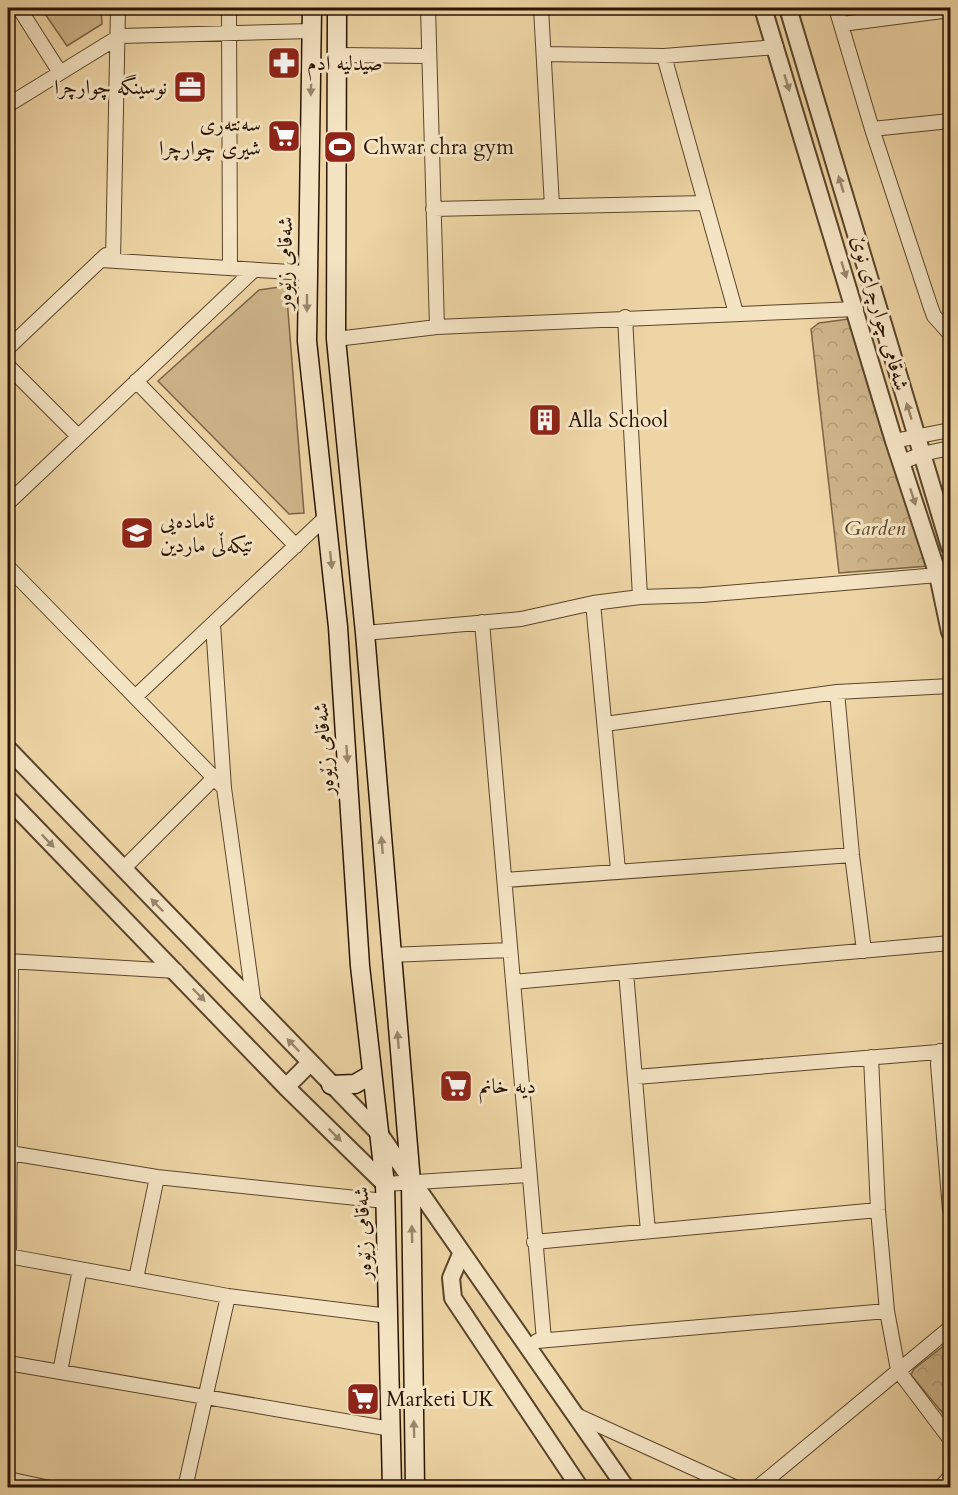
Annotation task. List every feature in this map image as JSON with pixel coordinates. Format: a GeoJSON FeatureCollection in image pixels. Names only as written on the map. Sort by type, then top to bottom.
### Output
{"type":"FeatureCollection","features":[{"type":"Feature","properties":{"kind":"main road","name":"شەقامی زێوەر"},"geometry":{"type":"LineString","coordinates":[[312,8],[307,341],[339,627],[360,966],[385,1193],[392,1488]]}},
{"type":"Feature","properties":{"kind":"main road"},"geometry":{"type":"LineString","coordinates":[[337,8],[336,339],[365,633],[390,955],[411,1182],[415,1488]]}},
{"type":"Feature","properties":{"kind":"main road"},"geometry":{"type":"LineString","coordinates":[[331,1085],[355,1084],[372,1074]]}},
{"type":"Feature","properties":{"kind":"street"},"geometry":{"type":"LineString","coordinates":[[19,8],[59,71]]}},
{"type":"Feature","properties":{"kind":"street"},"geometry":{"type":"LineString","coordinates":[[8,348],[109,256],[120,36],[118,8]]}},
{"type":"Feature","properties":{"kind":"street"},"geometry":{"type":"LineString","coordinates":[[229,8],[230,268]]}},
{"type":"Feature","properties":{"kind":"street"},"geometry":{"type":"LineString","coordinates":[[428,8],[437,327]]}},
{"type":"Feature","properties":{"kind":"street"},"geometry":{"type":"LineString","coordinates":[[541,8],[552,206]]}},
{"type":"Feature","properties":{"kind":"street","name":"شەقامی چوارچرای نوێ"},"geometry":{"type":"LineString","coordinates":[[763,8],[856,309],[894,441],[938,575],[951,632]]}},
{"type":"Feature","properties":{"kind":"street","name":"شەقامی چوارچرای نوێ"},"geometry":{"type":"LineString","coordinates":[[788,8],[951,547]]}},
{"type":"Feature","properties":{"kind":"street"},"geometry":{"type":"LineString","coordinates":[[836,8],[872,129],[934,316],[951,334]]}},
{"type":"Feature","properties":{"kind":"street"},"geometry":{"type":"LineString","coordinates":[[842,24],[951,10]]}},
{"type":"Feature","properties":{"kind":"street"},"geometry":{"type":"LineString","coordinates":[[8,105],[59,71],[120,36],[229,35],[312,31]]}},
{"type":"Feature","properties":{"kind":"street"},"geometry":{"type":"LineString","coordinates":[[544,54],[664,56],[776,47]]}},
{"type":"Feature","properties":{"kind":"street"},"geometry":{"type":"LineString","coordinates":[[338,55],[429,56]]}},
{"type":"Feature","properties":{"kind":"street"},"geometry":{"type":"LineString","coordinates":[[664,56],[736,313]]}},
{"type":"Feature","properties":{"kind":"street"},"geometry":{"type":"LineString","coordinates":[[872,129],[951,121]]}},
{"type":"Feature","properties":{"kind":"street"},"geometry":{"type":"LineString","coordinates":[[433,209],[705,203]]}},
{"type":"Feature","properties":{"kind":"street"},"geometry":{"type":"LineString","coordinates":[[109,256],[307,273]]}},
{"type":"Feature","properties":{"kind":"street"},"geometry":{"type":"LineString","coordinates":[[8,503],[254,270]]}},
{"type":"Feature","properties":{"kind":"street"},"geometry":{"type":"LineString","coordinates":[[336,339],[437,327],[625,317],[856,309]]}},
{"type":"Feature","properties":{"kind":"street"},"geometry":{"type":"LineString","coordinates":[[625,317],[640,597]]}},
{"type":"Feature","properties":{"kind":"street"},"geometry":{"type":"LineString","coordinates":[[8,366],[78,436]]}},
{"type":"Feature","properties":{"kind":"street"},"geometry":{"type":"LineString","coordinates":[[136,381],[296,546]]}},
{"type":"Feature","properties":{"kind":"street"},"geometry":{"type":"LineString","coordinates":[[894,441],[951,430]]}},
{"type":"Feature","properties":{"kind":"street"},"geometry":{"type":"LineString","coordinates":[[902,462],[922,454],[951,448]]}},
{"type":"Feature","properties":{"kind":"street"},"geometry":{"type":"LineString","coordinates":[[135,697],[326,517]]}},
{"type":"Feature","properties":{"kind":"street"},"geometry":{"type":"LineString","coordinates":[[8,567],[219,783]]}},
{"type":"Feature","properties":{"kind":"street"},"geometry":{"type":"LineString","coordinates":[[365,633],[520,619],[593,603],[640,597],[702,595],[938,575]]}},
{"type":"Feature","properties":{"kind":"street"},"geometry":{"type":"LineString","coordinates":[[593,603],[618,870]]}},
{"type":"Feature","properties":{"kind":"street"},"geometry":{"type":"LineString","coordinates":[[482,622],[496,814],[506,880],[528,1175],[544,1340]]}},
{"type":"Feature","properties":{"kind":"street"},"geometry":{"type":"LineString","coordinates":[[213,624],[219,783],[254,1005]]}},
{"type":"Feature","properties":{"kind":"street"},"geometry":{"type":"LineString","coordinates":[[605,724],[837,692],[951,686]]}},
{"type":"Feature","properties":{"kind":"street"},"geometry":{"type":"LineString","coordinates":[[837,692],[852,855],[864,951]]}},
{"type":"Feature","properties":{"kind":"street"},"geometry":{"type":"LineString","coordinates":[[8,749],[378,1132],[626,1488]]}},
{"type":"Feature","properties":{"kind":"street"},"geometry":{"type":"LineString","coordinates":[[123,869],[219,783]]}},
{"type":"Feature","properties":{"kind":"street"},"geometry":{"type":"LineString","coordinates":[[8,799],[176,971],[385,1193]]}},
{"type":"Feature","properties":{"kind":"street"},"geometry":{"type":"LineString","coordinates":[[506,880],[618,870],[852,855]]}},
{"type":"Feature","properties":{"kind":"street"},"geometry":{"type":"LineString","coordinates":[[513,982],[951,943]]}},
{"type":"Feature","properties":{"kind":"street"},"geometry":{"type":"LineString","coordinates":[[390,955],[510,950]]}},
{"type":"Feature","properties":{"kind":"street"},"geometry":{"type":"LineString","coordinates":[[176,971],[9,962],[8,1256],[228,1296],[389,1316]]}},
{"type":"Feature","properties":{"kind":"street"},"geometry":{"type":"LineString","coordinates":[[626,972],[648,1232]]}},
{"type":"Feature","properties":{"kind":"street"},"geometry":{"type":"LineString","coordinates":[[636,1077],[945,1051]]}},
{"type":"Feature","properties":{"kind":"street"},"geometry":{"type":"LineString","coordinates":[[945,1051],[938,1064],[951,1210]]}},
{"type":"Feature","properties":{"kind":"street"},"geometry":{"type":"LineString","coordinates":[[871,1057],[878,1210],[887,1311],[898,1370],[951,1439]]}},
{"type":"Feature","properties":{"kind":"street"},"geometry":{"type":"LineString","coordinates":[[286,1087],[310,1063]]}},
{"type":"Feature","properties":{"kind":"street"},"geometry":{"type":"LineString","coordinates":[[9,1153],[157,1177],[385,1193],[411,1182],[528,1175]]}},
{"type":"Feature","properties":{"kind":"street"},"geometry":{"type":"LineString","coordinates":[[136,1280],[157,1177]]}},
{"type":"Feature","properties":{"kind":"street"},"geometry":{"type":"LineString","coordinates":[[534,1242],[878,1210]]}},
{"type":"Feature","properties":{"kind":"street"},"geometry":{"type":"LineString","coordinates":[[461,1254],[451,1278],[453,1298],[580,1488]]}},
{"type":"Feature","properties":{"kind":"street"},"geometry":{"type":"LineString","coordinates":[[60,1372],[80,1269]]}},
{"type":"Feature","properties":{"kind":"street"},"geometry":{"type":"LineString","coordinates":[[185,1488],[228,1296]]}},
{"type":"Feature","properties":{"kind":"street"},"geometry":{"type":"LineString","coordinates":[[523,1342],[887,1311]]}},
{"type":"Feature","properties":{"kind":"street"},"geometry":{"type":"LineString","coordinates":[[757,1488],[951,1328]]}},
{"type":"Feature","properties":{"kind":"street"},"geometry":{"type":"LineString","coordinates":[[8,1363],[391,1429]]}},
{"type":"Feature","properties":{"kind":"street"},"geometry":{"type":"LineString","coordinates":[[574,1414],[737,1488]]}},
{"type":"Feature","properties":{"kind":"street"},"geometry":{"type":"LineString","coordinates":[[941,1487],[951,1477]]}},
{"type":"Feature","properties":{"kind":"street"},"geometry":{"type":"LineString","coordinates":[[8,1479],[50,1488]]}},
{"type":"Feature","properties":{"kind":"green space"},"geometry":{"type":"Polygon","coordinates":[[[41,8],[101,8],[102,24],[67,46],[41,8]]]}},
{"type":"Feature","properties":{"kind":"green space"},"geometry":{"type":"Polygon","coordinates":[[[286,286],[304,513],[289,514],[158,381],[259,290],[286,286]]]}},
{"type":"Feature","properties":{"kind":"green space","name":"Garden"},"geometry":{"type":"Polygon","coordinates":[[[856,318],[929,566],[839,573],[811,329],[819,323],[856,318]]]}},
{"type":"Feature","properties":{"kind":"green space"},"geometry":{"type":"Polygon","coordinates":[[[950,1341],[950,1422],[911,1375],[914,1369],[950,1341]]]}},
{"type":"Feature","properties":{"kind":"place","name":"صیدلیە ادم"},"geometry":{"type":"Point","coordinates":[284,63]}},
{"type":"Feature","properties":{"kind":"place","name":"نوسینگە چوارچرا"},"geometry":{"type":"Point","coordinates":[190,87]}},
{"type":"Feature","properties":{"kind":"place","name":"سەنتەری شیری چوارچرا"},"geometry":{"type":"Point","coordinates":[284,136]}},
{"type":"Feature","properties":{"kind":"place","name":"Chwar chra gym"},"geometry":{"type":"Point","coordinates":[340,147]}},
{"type":"Feature","properties":{"kind":"place","name":"Alla School"},"geometry":{"type":"Point","coordinates":[545,420]}},
{"type":"Feature","properties":{"kind":"place","name":"ئامادەیی تێکەڵی ماردین"},"geometry":{"type":"Point","coordinates":[137,533]}},
{"type":"Feature","properties":{"kind":"place","name":"دیە خانم"},"geometry":{"type":"Point","coordinates":[456,1086]}},
{"type":"Feature","properties":{"kind":"place","name":"Marketi UK"},"geometry":{"type":"Point","coordinates":[363,1399]}}]}
